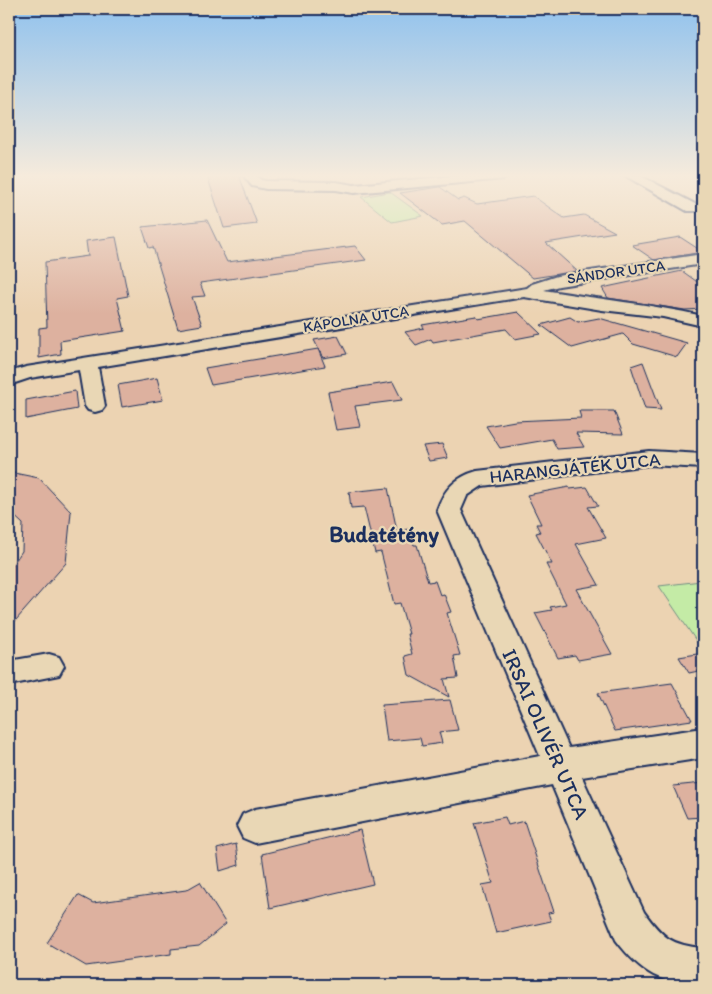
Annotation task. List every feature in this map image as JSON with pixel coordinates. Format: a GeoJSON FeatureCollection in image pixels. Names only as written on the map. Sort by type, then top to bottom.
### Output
{"type":"FeatureCollection","features":[{"type":"Feature","properties":{"kind":"street","name":"SÁNDOR UTCA"},"geometry":{"type":"LineString","coordinates":[[532,292],[538,287],[556,281],[703,259]]}},
{"type":"Feature","properties":{"kind":"street","name":"KÁPOLNA UTCA"},"geometry":{"type":"LineString","coordinates":[[9,379],[26,373],[516,293],[532,292],[602,305],[663,312],[703,321]]}},
{"type":"Feature","properties":{"kind":"street"},"geometry":{"type":"LineString","coordinates":[[88,363],[95,406]]}},
{"type":"Feature","properties":{"kind":"street","name":"HARANGJÁTÉK UTCA"},"geometry":{"type":"LineString","coordinates":[[453,496],[463,485],[476,480],[649,458],[703,461]]}},
{"type":"Feature","properties":{"kind":"street","name":"IRSAI OLIVÉR UTCA"},"geometry":{"type":"LineString","coordinates":[[453,496],[450,510],[454,524],[630,926],[650,951],[664,960],[678,965],[703,968]]}},
{"type":"Feature","properties":{"kind":"street"},"geometry":{"type":"LineString","coordinates":[[9,673],[49,666]]}},
{"type":"Feature","properties":{"kind":"street"},"geometry":{"type":"LineString","coordinates":[[255,826],[560,766],[703,743]]}},
{"type":"Feature","properties":{"kind":"green space"},"geometry":{"type":"Polygon","coordinates":[[[701,581],[703,585],[703,651],[659,586],[701,581]]]}},
{"type":"Feature","properties":{"kind":"building"},"geometry":{"type":"Polygon","coordinates":[[[208,221],[227,262],[355,246],[366,260],[200,283],[205,296],[192,297],[202,325],[178,329],[153,247],[149,248],[142,227],[208,221]]]}},
{"type":"Feature","properties":{"kind":"building"},"geometry":{"type":"Polygon","coordinates":[[[222,221],[256,221],[257,224],[224,228],[222,221]]]}},
{"type":"Feature","properties":{"kind":"building"},"geometry":{"type":"Polygon","coordinates":[[[437,221],[463,221],[442,225],[437,221]]]}},
{"type":"Feature","properties":{"kind":"building"},"geometry":{"type":"Polygon","coordinates":[[[465,221],[596,221],[615,232],[546,243],[577,271],[533,278],[465,221]]]}},
{"type":"Feature","properties":{"kind":"building"},"geometry":{"type":"Polygon","coordinates":[[[116,237],[128,296],[117,298],[125,331],[60,341],[61,354],[39,358],[39,328],[47,327],[45,262],[88,256],[86,241],[116,237]]]}},
{"type":"Feature","properties":{"kind":"building"},"geometry":{"type":"Polygon","coordinates":[[[680,237],[703,252],[654,260],[632,245],[680,237]]]}},
{"type":"Feature","properties":{"kind":"building"},"geometry":{"type":"Polygon","coordinates":[[[682,271],[703,286],[703,309],[685,310],[608,298],[602,288],[682,271]]]}},
{"type":"Feature","properties":{"kind":"building"},"geometry":{"type":"Polygon","coordinates":[[[518,312],[541,334],[515,339],[506,329],[433,342],[431,339],[416,345],[405,332],[424,328],[422,325],[476,316],[478,319],[518,312]]]}},
{"type":"Feature","properties":{"kind":"building"},"geometry":{"type":"Polygon","coordinates":[[[570,317],[578,322],[599,318],[687,343],[677,357],[633,344],[623,334],[572,348],[541,325],[570,317]]]}},
{"type":"Feature","properties":{"kind":"building"},"geometry":{"type":"Polygon","coordinates":[[[338,336],[347,354],[323,358],[314,340],[338,336]]]}},
{"type":"Feature","properties":{"kind":"building"},"geometry":{"type":"Polygon","coordinates":[[[318,349],[325,366],[211,385],[205,368],[318,349]]]}},
{"type":"Feature","properties":{"kind":"building"},"geometry":{"type":"Polygon","coordinates":[[[643,362],[661,410],[645,409],[631,366],[643,362]]]}},
{"type":"Feature","properties":{"kind":"building"},"geometry":{"type":"Polygon","coordinates":[[[157,378],[163,400],[122,407],[118,385],[157,378]]]}},
{"type":"Feature","properties":{"kind":"building"},"geometry":{"type":"Polygon","coordinates":[[[393,382],[402,400],[355,406],[360,427],[336,430],[328,392],[393,382]]]}},
{"type":"Feature","properties":{"kind":"building"},"geometry":{"type":"Polygon","coordinates":[[[75,391],[77,409],[26,419],[26,400],[75,391]]]}},
{"type":"Feature","properties":{"kind":"building"},"geometry":{"type":"Polygon","coordinates":[[[579,411],[614,411],[623,434],[576,433],[584,447],[557,449],[552,439],[500,448],[486,426],[515,421],[581,418],[579,411]]]}},
{"type":"Feature","properties":{"kind":"building"},"geometry":{"type":"Polygon","coordinates":[[[442,444],[448,458],[429,461],[423,446],[442,444]]]}},
{"type":"Feature","properties":{"kind":"building"},"geometry":{"type":"Polygon","coordinates":[[[9,472],[39,478],[71,512],[66,563],[9,628],[9,570],[22,551],[23,524],[9,511],[9,472]]]}},
{"type":"Feature","properties":{"kind":"building"},"geometry":{"type":"Polygon","coordinates":[[[569,487],[570,489],[587,487],[598,506],[588,507],[606,538],[576,544],[599,585],[576,589],[612,654],[578,660],[575,655],[558,658],[535,613],[552,610],[550,607],[566,604],[546,564],[552,564],[536,533],[540,532],[536,524],[541,524],[527,495],[569,487]]]}},
{"type":"Feature","properties":{"kind":"building"},"geometry":{"type":"Polygon","coordinates":[[[388,488],[397,531],[409,529],[414,545],[417,545],[428,582],[435,581],[440,595],[444,594],[451,612],[447,613],[460,655],[454,656],[458,678],[444,679],[449,697],[409,675],[405,656],[412,654],[407,634],[409,634],[400,603],[394,604],[381,552],[375,553],[364,507],[351,508],[349,492],[388,488]]]}},
{"type":"Feature","properties":{"kind":"building"},"geometry":{"type":"Polygon","coordinates":[[[703,653],[703,670],[689,673],[679,657],[703,653]]]}},
{"type":"Feature","properties":{"kind":"building"},"geometry":{"type":"Polygon","coordinates":[[[672,683],[692,720],[615,731],[598,693],[672,683]]]}},
{"type":"Feature","properties":{"kind":"building"},"geometry":{"type":"Polygon","coordinates":[[[450,700],[458,730],[439,732],[442,743],[422,746],[420,738],[387,741],[382,705],[450,700]]]}},
{"type":"Feature","properties":{"kind":"building"},"geometry":{"type":"Polygon","coordinates":[[[703,783],[703,817],[687,818],[673,786],[703,783]]]}},
{"type":"Feature","properties":{"kind":"building"},"geometry":{"type":"Polygon","coordinates":[[[505,817],[508,825],[524,821],[554,912],[548,913],[551,921],[496,933],[482,885],[493,883],[474,823],[505,817]]]}},
{"type":"Feature","properties":{"kind":"building"},"geometry":{"type":"Polygon","coordinates":[[[360,830],[373,884],[270,908],[262,854],[360,830]]]}},
{"type":"Feature","properties":{"kind":"building"},"geometry":{"type":"Polygon","coordinates":[[[236,844],[239,865],[220,871],[217,849],[236,844]]]}},
{"type":"Feature","properties":{"kind":"building"},"geometry":{"type":"Polygon","coordinates":[[[200,882],[226,924],[199,946],[171,949],[171,954],[86,966],[47,943],[78,895],[93,903],[186,890],[200,882]]]}},
{"type":"Feature","properties":{"kind":"district","name":"Budatétény"},"geometry":{"type":"Point","coordinates":[384,534]}}]}
